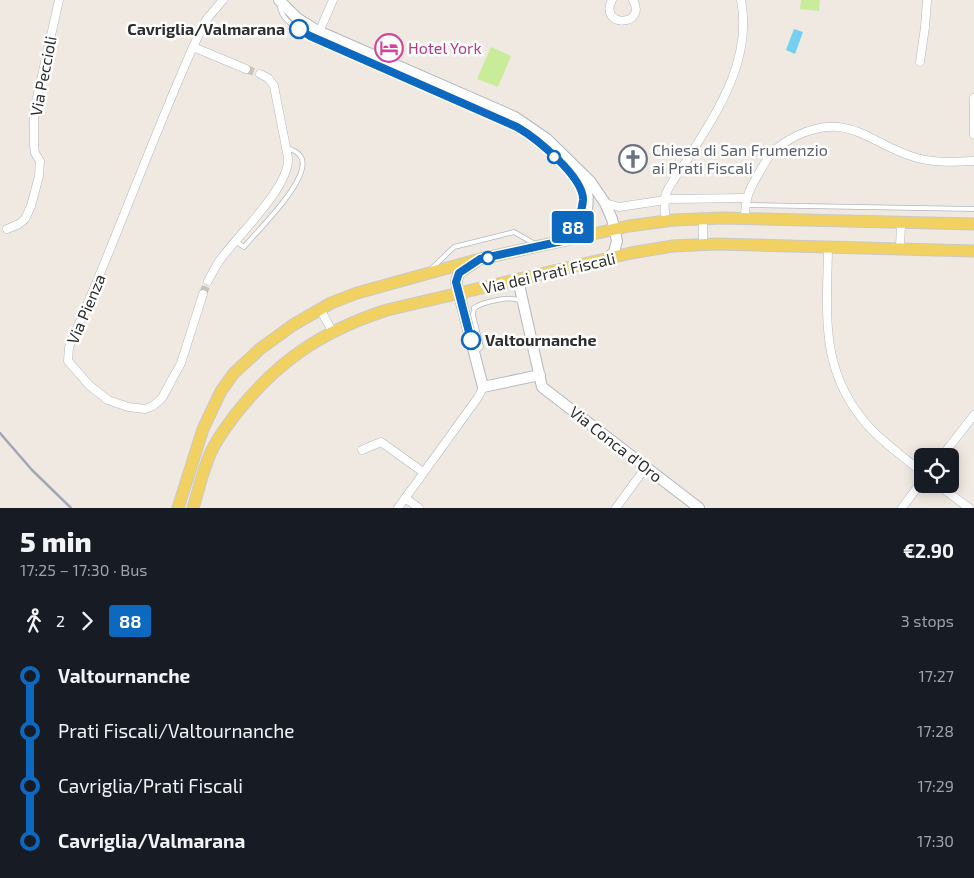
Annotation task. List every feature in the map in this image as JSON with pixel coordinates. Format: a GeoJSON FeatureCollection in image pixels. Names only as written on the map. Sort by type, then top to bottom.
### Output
{"type":"FeatureCollection","features":[{"type":"Feature","properties":{"kind":"main road","name":"Via dei Prati Fiscali"},"geometry":{"type":"LineString","coordinates":[[178,508],[203,429],[214,405],[230,379],[246,360],[293,325],[320,310],[364,291],[480,259],[615,229],[666,221],[703,218],[974,224]]}},
{"type":"Feature","properties":{"kind":"main road","name":"Via dei Prati Fiscali"},"geometry":{"type":"LineString","coordinates":[[193,508],[207,460],[216,441],[251,395],[282,365],[332,331],[387,310],[656,248],[742,244],[974,251]]}},
{"type":"Feature","properties":{"kind":"street","name":"Via Peccioli"},"geometry":{"type":"LineString","coordinates":[[7,229],[25,219],[39,176],[40,161],[34,146],[34,115],[60,0]]}},
{"type":"Feature","properties":{"kind":"street","name":"Via Pienza"},"geometry":{"type":"LineString","coordinates":[[203,294],[182,363],[162,398],[153,406],[145,409],[128,408],[108,400],[94,390],[68,361],[68,348],[111,250],[150,147],[206,20],[223,0]]}},
{"type":"Feature","properties":{"kind":"street"},"geometry":{"type":"LineString","coordinates":[[319,32],[332,0]]}},
{"type":"Feature","properties":{"kind":"street"},"geometry":{"type":"LineString","coordinates":[[612,0],[610,7],[612,15],[623,21],[634,15],[636,6],[633,0]]}},
{"type":"Feature","properties":{"kind":"street"},"geometry":{"type":"LineString","coordinates":[[666,221],[666,194],[717,111],[734,75],[741,52],[743,32],[741,0]]}},
{"type":"Feature","properties":{"kind":"street"},"geometry":{"type":"LineString","coordinates":[[920,62],[926,27],[927,0]]}},
{"type":"Feature","properties":{"kind":"street"},"geometry":{"type":"LineString","coordinates":[[280,1],[304,23],[319,32],[515,117],[547,138],[590,181],[605,203],[615,229],[617,241],[616,248],[607,259]]}},
{"type":"Feature","properties":{"kind":"street"},"geometry":{"type":"LineString","coordinates":[[193,47],[246,69]]}},
{"type":"Feature","properties":{"kind":"street"},"geometry":{"type":"LineString","coordinates":[[208,281],[218,263],[274,194],[288,168],[288,158],[274,86],[268,78],[260,74]]}},
{"type":"Feature","properties":{"kind":"street"},"geometry":{"type":"LineString","coordinates":[[974,98],[974,135]]}},
{"type":"Feature","properties":{"kind":"street"},"geometry":{"type":"LineString","coordinates":[[746,219],[745,201],[767,158],[774,150],[801,134],[824,128],[839,127],[854,130],[904,153],[923,159],[944,162],[974,161]]}},
{"type":"Feature","properties":{"kind":"street"},"geometry":{"type":"LineString","coordinates":[[578,170],[587,187],[588,200],[586,216],[579,237]]}},
{"type":"Feature","properties":{"kind":"street"},"geometry":{"type":"LineString","coordinates":[[605,203],[619,207],[665,200],[745,201]]}},
{"type":"Feature","properties":{"kind":"street"},"geometry":{"type":"LineString","coordinates":[[703,218],[703,245]]}},
{"type":"Feature","properties":{"kind":"street"},"geometry":{"type":"LineString","coordinates":[[900,249],[901,222]]}},
{"type":"Feature","properties":{"kind":"street"},"geometry":{"type":"LineString","coordinates":[[828,248],[828,335],[835,371],[848,398],[867,424],[914,465]]}},
{"type":"Feature","properties":{"kind":"street"},"geometry":{"type":"LineString","coordinates":[[398,508],[480,396],[483,387],[456,282],[458,274],[480,259]]}},
{"type":"Feature","properties":{"kind":"street","name":"Via Conca d'Oro"},"geometry":{"type":"LineString","coordinates":[[518,280],[542,387],[699,508]]}},
{"type":"Feature","properties":{"kind":"street"},"geometry":{"type":"LineString","coordinates":[[320,310],[332,331]]}},
{"type":"Feature","properties":{"kind":"street"},"geometry":{"type":"LineString","coordinates":[[483,387],[540,374]]}},
{"type":"Feature","properties":{"kind":"street"},"geometry":{"type":"LineString","coordinates":[[948,448],[974,415]]}},
{"type":"Feature","properties":{"kind":"street"},"geometry":{"type":"LineString","coordinates":[[362,450],[381,442],[423,472]]}},
{"type":"Feature","properties":{"kind":"street"},"geometry":{"type":"LineString","coordinates":[[616,508],[646,467]]}},
{"type":"Feature","properties":{"kind":"street"},"geometry":{"type":"LineString","coordinates":[[200,484],[200,508]]}},
{"type":"Feature","properties":{"kind":"street"},"geometry":{"type":"LineString","coordinates":[[902,508],[914,492]]}},
{"type":"Feature","properties":{"kind":"street"},"geometry":{"type":"LineString","coordinates":[[949,493],[969,508]]}},
{"type":"Feature","properties":{"kind":"street"},"geometry":{"type":"LineString","coordinates":[[405,498],[418,508]]}},
{"type":"Feature","properties":{"kind":"lane"},"geometry":{"type":"LineString","coordinates":[[280,1],[280,7],[285,17],[310,36],[502,120],[527,133],[570,172],[581,188],[582,207],[567,240]]}},
{"type":"Feature","properties":{"kind":"lane"},"geometry":{"type":"LineString","coordinates":[[235,241],[244,247],[299,180],[302,169],[300,156],[295,151],[286,147]]}},
{"type":"Feature","properties":{"kind":"lane"},"geometry":{"type":"LineString","coordinates":[[274,194],[283,201]]}},
{"type":"Feature","properties":{"kind":"lane"},"geometry":{"type":"LineString","coordinates":[[745,201],[974,210]]}},
{"type":"Feature","properties":{"kind":"lane"},"geometry":{"type":"LineString","coordinates":[[426,274],[454,247],[514,232],[540,246]]}},
{"type":"Feature","properties":{"kind":"lane"},"geometry":{"type":"LineString","coordinates":[[475,354],[481,347],[473,315],[474,308],[481,304],[513,298],[524,304]]}},
{"type":"Feature","properties":{"kind":"green space"},"geometry":{"type":"Polygon","coordinates":[[[801,0],[820,0],[819,11],[800,9],[801,0]]]}},
{"type":"Feature","properties":{"kind":"green space"},"geometry":{"type":"Polygon","coordinates":[[[491,47],[511,56],[498,87],[477,79],[491,47]]]}},
{"type":"Feature","properties":{"kind":"water"},"geometry":{"type":"Polygon","coordinates":[[[794,29],[803,32],[795,54],[786,50],[794,29]]]}},
{"type":"Feature","properties":{"kind":"tunnel"},"geometry":{"type":"LineString","coordinates":[[246,69],[260,74]]}},
{"type":"Feature","properties":{"kind":"tunnel"},"geometry":{"type":"LineString","coordinates":[[203,294],[208,281]]}},
{"type":"Feature","properties":{"kind":"railway"},"geometry":{"type":"LineString","coordinates":[[0,433],[32,470],[71,508]]}},
{"type":"Feature","properties":{"kind":"bus line","name":"88"},"geometry":{"type":"LineString","coordinates":[[299,29],[310,36],[417,84],[510,123],[527,133],[563,165],[581,188],[583,194],[582,207],[567,240],[480,259],[459,273],[456,282],[471,340]]}},
{"type":"Feature","properties":{"kind":"place","name":"Cavriglia/Valmarana"},"geometry":{"type":"Point","coordinates":[299,29]}},
{"type":"Feature","properties":{"kind":"place","name":"Hotel York"},"geometry":{"type":"Point","coordinates":[389,48]}},
{"type":"Feature","properties":{"kind":"place","name":"Chiesa di San Frumenzio ai Prati Fiscali"},"geometry":{"type":"Point","coordinates":[633,159]}},
{"type":"Feature","properties":{"kind":"place","name":"Valtournanche"},"geometry":{"type":"Point","coordinates":[471,340]}}]}
